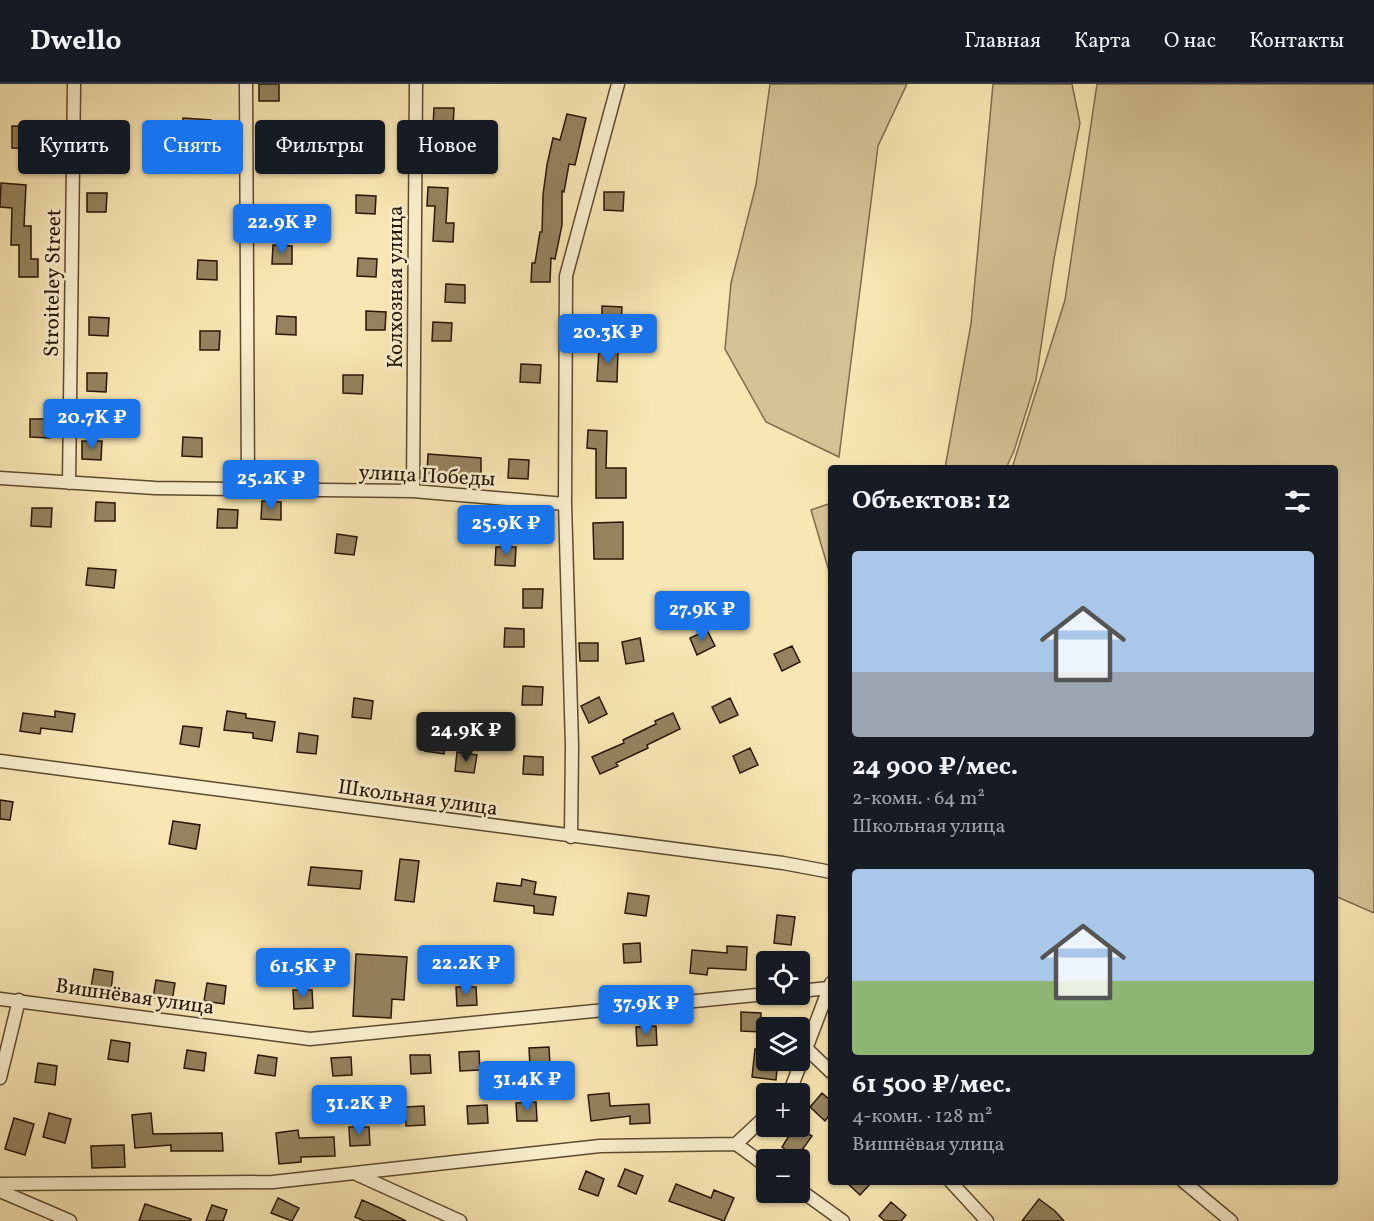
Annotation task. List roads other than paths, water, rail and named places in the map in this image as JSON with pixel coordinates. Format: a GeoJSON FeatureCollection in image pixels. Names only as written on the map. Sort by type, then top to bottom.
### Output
{"type":"FeatureCollection","features":[{"type":"Feature","properties":{"kind":"street","name":"Stroiteley Street"},"geometry":{"type":"LineString","coordinates":[[69,483],[74,84]]}},
{"type":"Feature","properties":{"kind":"street"},"geometry":{"type":"LineString","coordinates":[[246,84],[248,490]]}},
{"type":"Feature","properties":{"kind":"street","name":"Колхозная улица"},"geometry":{"type":"LineString","coordinates":[[413,491],[416,84]]}},
{"type":"Feature","properties":{"kind":"street"},"geometry":{"type":"LineString","coordinates":[[571,837],[572,746],[565,504],[566,276],[618,84]]}},
{"type":"Feature","properties":{"kind":"street","name":"улица Победы"},"geometry":{"type":"LineString","coordinates":[[0,478],[248,490],[413,491],[565,504]]}},
{"type":"Feature","properties":{"kind":"street","name":"Школьная улица"},"geometry":{"type":"LineString","coordinates":[[0,760],[571,837],[783,863],[828,871]]}},
{"type":"Feature","properties":{"kind":"street"},"geometry":{"type":"LineString","coordinates":[[810,989],[828,986]]}},
{"type":"Feature","properties":{"kind":"street"},"geometry":{"type":"LineString","coordinates":[[810,1044],[828,989]]}},
{"type":"Feature","properties":{"kind":"street","name":"Вишнёвая улица"},"geometry":{"type":"LineString","coordinates":[[0,999],[310,1039],[756,995]]}},
{"type":"Feature","properties":{"kind":"street"},"geometry":{"type":"LineString","coordinates":[[0,1078],[19,1000]]}},
{"type":"Feature","properties":{"kind":"street"},"geometry":{"type":"LineString","coordinates":[[810,1052],[828,1069]]}},
{"type":"Feature","properties":{"kind":"street"},"geometry":{"type":"LineString","coordinates":[[736,1144],[756,1125]]}},
{"type":"Feature","properties":{"kind":"street"},"geometry":{"type":"LineString","coordinates":[[0,1184],[273,1182],[600,1146],[736,1144],[756,1159]]}},
{"type":"Feature","properties":{"kind":"street"},"geometry":{"type":"LineString","coordinates":[[355,1174],[460,1221]]}},
{"type":"Feature","properties":{"kind":"street"},"geometry":{"type":"LineString","coordinates":[[954,1185],[987,1221]]}},
{"type":"Feature","properties":{"kind":"street"},"geometry":{"type":"LineString","coordinates":[[1188,1185],[1231,1221]]}},
{"type":"Feature","properties":{"kind":"street"},"geometry":{"type":"LineString","coordinates":[[0,1191],[70,1221]]}},
{"type":"Feature","properties":{"kind":"street"},"geometry":{"type":"LineString","coordinates":[[810,1197],[843,1221]]}}]}
